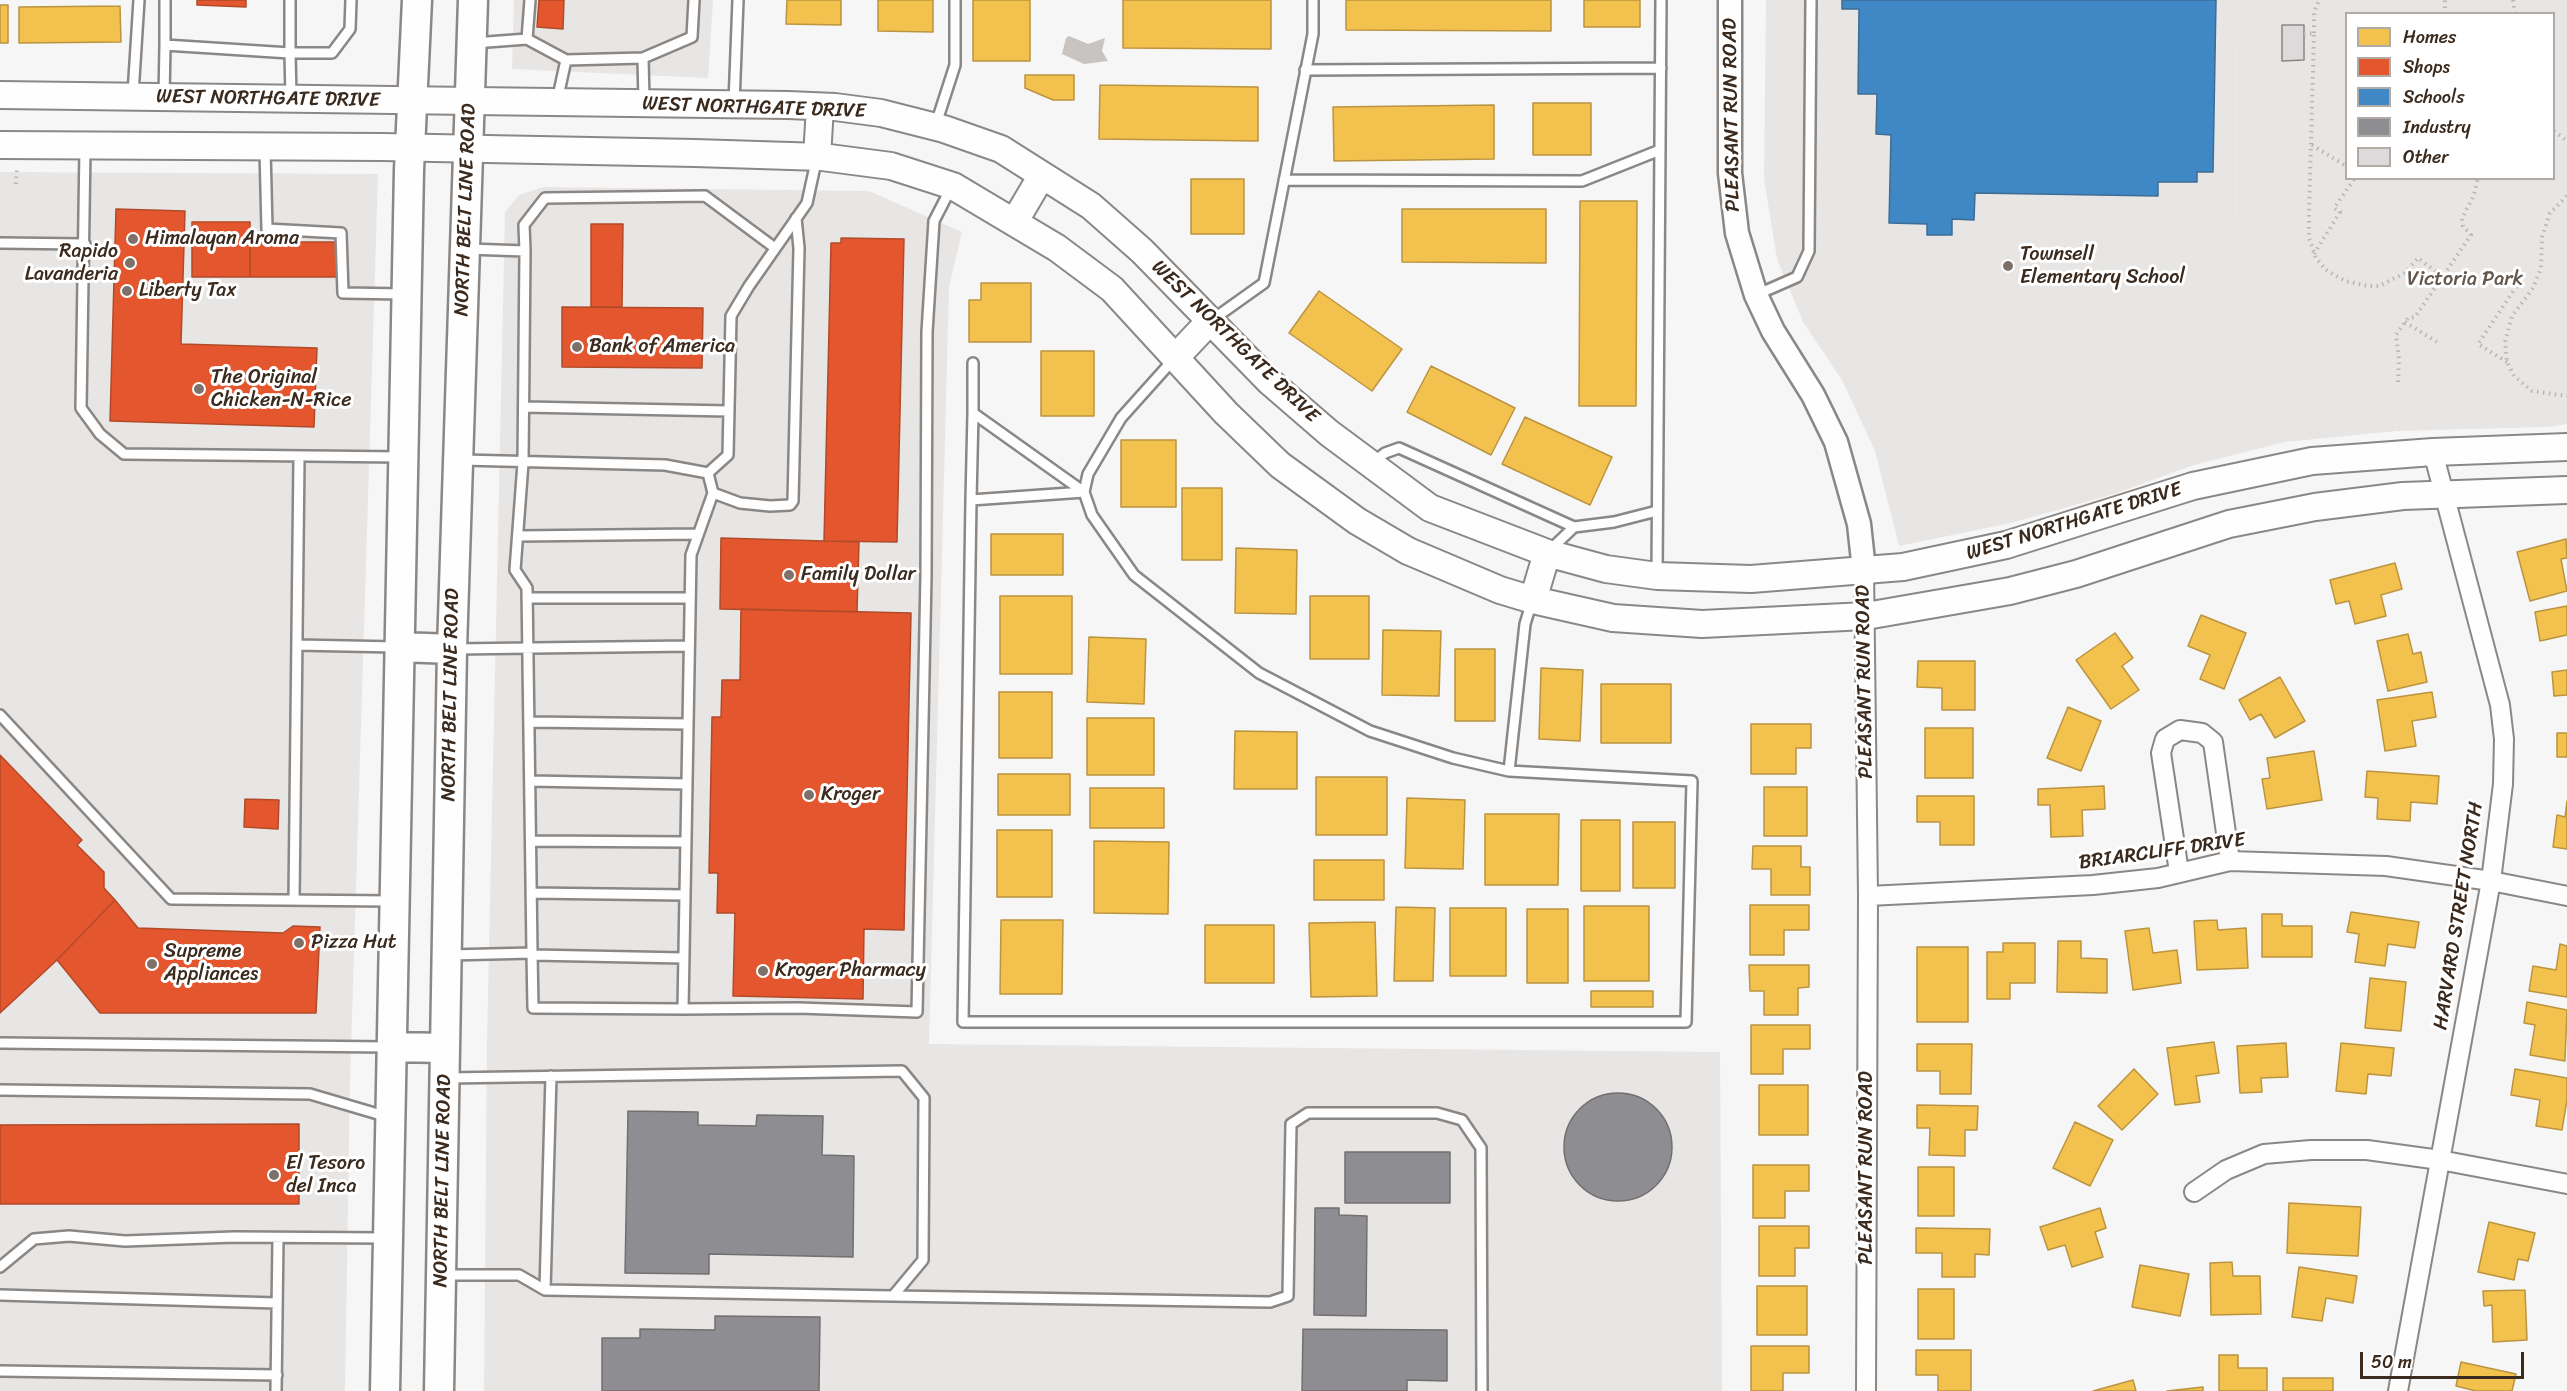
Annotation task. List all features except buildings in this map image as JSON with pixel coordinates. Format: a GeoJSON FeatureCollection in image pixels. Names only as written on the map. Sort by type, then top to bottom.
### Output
{"type":"FeatureCollection","features":[{"type":"Feature","properties":{"kind":"main road"},"geometry":{"type":"LineString","coordinates":[[385,1391],[410,147],[417,0]]}},
{"type":"Feature","properties":{"kind":"main road","name":"NORTH BELT LINE ROAD"},"geometry":{"type":"LineString","coordinates":[[439,1391],[452,649],[473,0]]}},
{"type":"Feature","properties":{"kind":"main road","name":"WEST NORTHGATE DRIVE"},"geometry":{"type":"LineString","coordinates":[[0,95],[820,106],[880,113],[935,126],[1001,149],[1091,206],[1142,251],[1270,382],[1371,464],[1430,508],[1547,553],[1606,569],[1657,576],[1775,578],[1903,567],[1972,554],[2125,509],[2193,486],[2312,461],[2433,452],[2567,447]]}},
{"type":"Feature","properties":{"kind":"main road"},"geometry":{"type":"LineString","coordinates":[[818,157],[820,106]]}},
{"type":"Feature","properties":{"kind":"main road"},"geometry":{"type":"LineString","coordinates":[[0,145],[410,147],[818,157],[891,166],[952,186],[1015,221],[1112,289],[1175,358],[1280,465],[1357,521],[1408,551],[1462,575],[1533,600],[1582,612],[1654,622],[1741,624],[1866,616],[2010,591],[2076,574],[2229,524],[2315,507],[2403,496],[2567,490]]}},
{"type":"Feature","properties":{"kind":"main road"},"geometry":{"type":"LineString","coordinates":[[1015,221],[1042,175]]}},
{"type":"Feature","properties":{"kind":"main road"},"geometry":{"type":"LineString","coordinates":[[1175,358],[1210,321]]}},
{"type":"Feature","properties":{"kind":"main road"},"geometry":{"type":"LineString","coordinates":[[1533,600],[1547,553]]}},
{"type":"Feature","properties":{"kind":"main road"},"geometry":{"type":"LineString","coordinates":[[400,647],[452,649]]}},
{"type":"Feature","properties":{"kind":"main road"},"geometry":{"type":"LineString","coordinates":[[392,1047],[445,1048]]}},
{"type":"Feature","properties":{"kind":"street","name":"PLEASANT RUN ROAD"},"geometry":{"type":"LineString","coordinates":[[1730,0],[1731,196],[1742,255],[1756,295],[1773,332],[1813,395],[1836,442],[1859,524],[1864,570],[1868,896],[1866,1391]]}},
{"type":"Feature","properties":{"kind":"street","name":"HARVARD STREET NORTH"},"geometry":{"type":"LineString","coordinates":[[2398,1391],[2491,881],[2503,784],[2504,740],[2500,705],[2442,494],[2433,452]]}},
{"type":"Feature","properties":{"kind":"street"},"geometry":{"type":"LineString","coordinates":[[2179,872],[2161,753],[2165,740],[2180,730],[2202,733],[2213,742],[2230,861]]}},
{"type":"Feature","properties":{"kind":"street","name":"BRIARCLIFF DRIVE"},"geometry":{"type":"LineString","coordinates":[[1868,896],[2093,885],[2158,878],[2230,861],[2386,866],[2491,881],[2567,896]]}},
{"type":"Feature","properties":{"kind":"street"},"geometry":{"type":"LineString","coordinates":[[2194,1192],[2226,1170],[2264,1154],[2311,1150],[2367,1150],[2439,1160],[2567,1184]]}},
{"type":"Feature","properties":{"kind":"lane"},"geometry":{"type":"LineString","coordinates":[[132,96],[139,0]]}},
{"type":"Feature","properties":{"kind":"lane"},"geometry":{"type":"LineString","coordinates":[[164,97],[165,0]]}},
{"type":"Feature","properties":{"kind":"lane"},"geometry":{"type":"LineString","coordinates":[[290,0],[291,100]]}},
{"type":"Feature","properties":{"kind":"lane"},"geometry":{"type":"LineString","coordinates":[[165,45],[290,53],[332,53],[350,29],[351,0]]}},
{"type":"Feature","properties":{"kind":"lane"},"geometry":{"type":"LineString","coordinates":[[527,39],[530,0]]}},
{"type":"Feature","properties":{"kind":"lane"},"geometry":{"type":"LineString","coordinates":[[472,43],[527,39],[566,60],[644,58],[692,37],[694,0]]}},
{"type":"Feature","properties":{"kind":"lane"},"geometry":{"type":"LineString","coordinates":[[734,105],[738,0]]}},
{"type":"Feature","properties":{"kind":"lane"},"geometry":{"type":"LineString","coordinates":[[935,126],[955,65],[955,0]]}},
{"type":"Feature","properties":{"kind":"lane"},"geometry":{"type":"LineString","coordinates":[[1210,321],[1264,283],[1313,34],[1313,0]]}},
{"type":"Feature","properties":{"kind":"lane"},"geometry":{"type":"LineString","coordinates":[[1657,576],[1661,0]]}},
{"type":"Feature","properties":{"kind":"lane"},"geometry":{"type":"LineString","coordinates":[[1756,295],[1797,277],[1809,251],[1811,0]]}},
{"type":"Feature","properties":{"kind":"lane"},"geometry":{"type":"LineString","coordinates":[[644,58],[644,104]]}},
{"type":"Feature","properties":{"kind":"lane"},"geometry":{"type":"LineString","coordinates":[[557,104],[566,60]]}},
{"type":"Feature","properties":{"kind":"lane"},"geometry":{"type":"LineString","coordinates":[[1305,70],[1661,68]]}},
{"type":"Feature","properties":{"kind":"lane"},"geometry":{"type":"LineString","coordinates":[[85,145],[81,408],[100,434],[124,454],[404,458]]}},
{"type":"Feature","properties":{"kind":"lane"},"geometry":{"type":"LineString","coordinates":[[265,146],[267,229],[341,232],[343,293],[407,294]]}},
{"type":"Feature","properties":{"kind":"lane"},"geometry":{"type":"LineString","coordinates":[[1284,180],[1582,181],[1660,150]]}},
{"type":"Feature","properties":{"kind":"lane"},"geometry":{"type":"LineString","coordinates":[[708,473],[728,455],[731,316],[807,203],[818,157]]}},
{"type":"Feature","properties":{"kind":"lane"},"geometry":{"type":"LineString","coordinates":[[775,248],[705,196],[545,198],[524,225],[524,462],[515,570],[527,588],[534,1008],[798,1008],[917,1012],[926,587],[927,332],[934,221],[952,186]]}},
{"type":"Feature","properties":{"kind":"lane"},"geometry":{"type":"LineString","coordinates":[[713,493],[740,503],[770,506],[790,506],[793,501],[799,248],[796,218]]}},
{"type":"Feature","properties":{"kind":"lane"},"geometry":{"type":"LineString","coordinates":[[0,243],[85,244]]}},
{"type":"Feature","properties":{"kind":"lane"},"geometry":{"type":"LineString","coordinates":[[465,249],[525,251]]}},
{"type":"Feature","properties":{"kind":"lane"},"geometry":{"type":"LineString","coordinates":[[974,363],[963,1022],[1686,1022],[1692,781],[1509,771],[1453,758],[1370,731],[1259,673],[1134,575],[1092,515],[1084,492],[1088,474],[1121,418],[1175,358]]}},
{"type":"Feature","properties":{"kind":"lane"},"geometry":{"type":"LineString","coordinates":[[524,407],[729,411]]}},
{"type":"Feature","properties":{"kind":"lane"},"geometry":{"type":"LineString","coordinates":[[973,413],[1084,492]]}},
{"type":"Feature","properties":{"kind":"lane"},"geometry":{"type":"LineString","coordinates":[[1371,464],[1385,453],[1399,448],[1574,527],[1614,522],[1657,511]]}},
{"type":"Feature","properties":{"kind":"lane"},"geometry":{"type":"LineString","coordinates":[[294,900],[299,458]]}},
{"type":"Feature","properties":{"kind":"lane"},"geometry":{"type":"LineString","coordinates":[[458,460],[665,465],[708,473]]}},
{"type":"Feature","properties":{"kind":"lane"},"geometry":{"type":"LineString","coordinates":[[683,1009],[691,555],[713,493],[708,473]]}},
{"type":"Feature","properties":{"kind":"lane"},"geometry":{"type":"LineString","coordinates":[[971,500],[1084,492]]}},
{"type":"Feature","properties":{"kind":"lane"},"geometry":{"type":"LineString","coordinates":[[1547,553],[1574,527]]}},
{"type":"Feature","properties":{"kind":"lane"},"geometry":{"type":"LineString","coordinates":[[518,536],[698,534]]}},
{"type":"Feature","properties":{"kind":"lane"},"geometry":{"type":"LineString","coordinates":[[527,598],[690,598]]}},
{"type":"Feature","properties":{"kind":"lane"},"geometry":{"type":"LineString","coordinates":[[1509,771],[1525,624],[1533,600]]}},
{"type":"Feature","properties":{"kind":"lane"},"geometry":{"type":"LineString","coordinates":[[297,645],[400,647]]}},
{"type":"Feature","properties":{"kind":"lane"},"geometry":{"type":"LineString","coordinates":[[452,649],[689,646]]}},
{"type":"Feature","properties":{"kind":"lane"},"geometry":{"type":"LineString","coordinates":[[0,715],[171,899],[395,901]]}},
{"type":"Feature","properties":{"kind":"lane"},"geometry":{"type":"LineString","coordinates":[[530,722],[688,724]]}},
{"type":"Feature","properties":{"kind":"lane"},"geometry":{"type":"LineString","coordinates":[[530,781],[687,784]]}},
{"type":"Feature","properties":{"kind":"lane"},"geometry":{"type":"LineString","coordinates":[[531,840],[686,842]]}},
{"type":"Feature","properties":{"kind":"lane"},"geometry":{"type":"LineString","coordinates":[[531,893],[685,895]]}},
{"type":"Feature","properties":{"kind":"lane"},"geometry":{"type":"LineString","coordinates":[[447,955],[532,954],[684,958]]}},
{"type":"Feature","properties":{"kind":"lane"},"geometry":{"type":"LineString","coordinates":[[0,1043],[392,1047]]}},
{"type":"Feature","properties":{"kind":"lane"},"geometry":{"type":"LineString","coordinates":[[444,1078],[903,1071],[924,1098],[923,1260],[893,1296]]}},
{"type":"Feature","properties":{"kind":"lane"},"geometry":{"type":"LineString","coordinates":[[545,1290],[551,1076]]}},
{"type":"Feature","properties":{"kind":"lane"},"geometry":{"type":"LineString","coordinates":[[0,1090],[309,1094],[390,1118]]}},
{"type":"Feature","properties":{"kind":"lane"},"geometry":{"type":"LineString","coordinates":[[441,1275],[519,1275],[545,1290],[1270,1302],[1288,1296],[1291,1124],[1308,1113],[1437,1113],[1462,1120],[1480,1148],[1482,1391]]}},
{"type":"Feature","properties":{"kind":"lane"},"geometry":{"type":"LineString","coordinates":[[0,1267],[34,1239],[69,1236],[125,1241],[388,1238]]}},
{"type":"Feature","properties":{"kind":"lane"},"geometry":{"type":"LineString","coordinates":[[276,1391],[278,1238]]}},
{"type":"Feature","properties":{"kind":"lane"},"geometry":{"type":"LineString","coordinates":[[0,1295],[277,1303]]}},
{"type":"Feature","properties":{"kind":"lane"},"geometry":{"type":"LineString","coordinates":[[0,1371],[277,1375]]}},
{"type":"Feature","properties":{"kind":"path"},"geometry":{"type":"LineString","coordinates":[[2319,0],[2314,12],[2309,238],[2314,254],[2326,270],[2345,280],[2368,286],[2379,286],[2405,273],[2418,258],[2443,277]]}},
{"type":"Feature","properties":{"kind":"path"},"geometry":{"type":"LineString","coordinates":[[2304,34],[2314,33]]}},
{"type":"Feature","properties":{"kind":"path"},"geometry":{"type":"LineString","coordinates":[[2555,133],[2567,141]]}},
{"type":"Feature","properties":{"kind":"path"},"geometry":{"type":"LineString","coordinates":[[2311,144],[2345,165]]}},
{"type":"Feature","properties":{"kind":"path"},"geometry":{"type":"LineString","coordinates":[[2314,254],[2340,212],[2334,208],[2354,180]]}},
{"type":"Feature","properties":{"kind":"path"},"geometry":{"type":"LineString","coordinates":[[2398,382],[2399,359],[2396,335],[2405,322],[2415,317],[2471,235],[2463,226],[2462,218],[2474,195],[2478,180]]}},
{"type":"Feature","properties":{"kind":"path"},"geometry":{"type":"LineString","coordinates":[[2506,362],[2505,342],[2512,316],[2533,288],[2541,268],[2542,237],[2550,213],[2567,196]]}},
{"type":"Feature","properties":{"kind":"path"},"geometry":{"type":"LineString","coordinates":[[2520,272],[2524,275],[2478,344],[2506,362],[2514,375],[2532,391],[2567,396]]}},
{"type":"Feature","properties":{"kind":"path"},"geometry":{"type":"LineString","coordinates":[[2405,322],[2437,342]]}},
{"type":"Feature","properties":{"kind":"shaded area"},"geometry":{"type":"Polygon","coordinates":[[[514,0],[713,0],[708,78],[512,69],[514,0]]]}},
{"type":"Feature","properties":{"kind":"shaded area","name":"Townsell Elementary School"},"geometry":{"type":"Polygon","coordinates":[[[1766,0],[2237,0],[2236,274],[2382,342],[2397,431],[2285,442],[2194,465],[2114,494],[2011,523],[1899,546],[1875,451],[1842,380],[1803,322],[1777,259],[1764,179],[1766,0]]]}},
{"type":"Feature","properties":{"kind":"shaded area"},"geometry":{"type":"Polygon","coordinates":[[[1069,36],[1088,44],[1105,38],[1102,51],[1108,61],[1084,64],[1062,54],[1066,38],[1069,36]]]}},
{"type":"Feature","properties":{"kind":"shaded area"},"geometry":{"type":"Polygon","coordinates":[[[0,172],[378,174],[350,1082],[345,1391],[0,1391],[0,172]]]}},
{"type":"Feature","properties":{"kind":"shaded area"},"geometry":{"type":"Polygon","coordinates":[[[543,187],[869,191],[962,232],[949,287],[929,1044],[1720,1052],[1722,1391],[484,1391],[487,1040],[505,212],[519,195],[543,187]]]}},
{"type":"Feature","properties":{"kind":"green space","name":"Victoria Park"},"geometry":{"type":"Polygon","coordinates":[[[2237,0],[2567,0],[2567,424],[2548,427],[2397,431],[2382,342],[2236,274],[2237,0]]]}},
{"type":"Feature","properties":{"kind":"place","name":"Himalayan Aroma"},"geometry":{"type":"Point","coordinates":[133,239]}},
{"type":"Feature","properties":{"kind":"place","name":"Rapido Lavanderia"},"geometry":{"type":"Point","coordinates":[130,263]}},
{"type":"Feature","properties":{"kind":"place","name":"Townsell Elementary School"},"geometry":{"type":"Point","coordinates":[2008,266]}},
{"type":"Feature","properties":{"kind":"place","name":"Liberty Tax"},"geometry":{"type":"Point","coordinates":[127,291]}},
{"type":"Feature","properties":{"kind":"place","name":"Bank of America"},"geometry":{"type":"Point","coordinates":[577,347]}},
{"type":"Feature","properties":{"kind":"place","name":"The Original Chicken-N-Rice"},"geometry":{"type":"Point","coordinates":[199,389]}},
{"type":"Feature","properties":{"kind":"place","name":"Family Dollar"},"geometry":{"type":"Point","coordinates":[789,575]}},
{"type":"Feature","properties":{"kind":"place","name":"Kroger"},"geometry":{"type":"Point","coordinates":[809,795]}},
{"type":"Feature","properties":{"kind":"place","name":"Pizza Hut"},"geometry":{"type":"Point","coordinates":[299,943]}},
{"type":"Feature","properties":{"kind":"place","name":"Supreme Appliances"},"geometry":{"type":"Point","coordinates":[152,964]}},
{"type":"Feature","properties":{"kind":"place","name":"Kroger Pharmacy"},"geometry":{"type":"Point","coordinates":[763,971]}},
{"type":"Feature","properties":{"kind":"place","name":"El Tesoro del Inca"},"geometry":{"type":"Point","coordinates":[274,1175]}}]}
